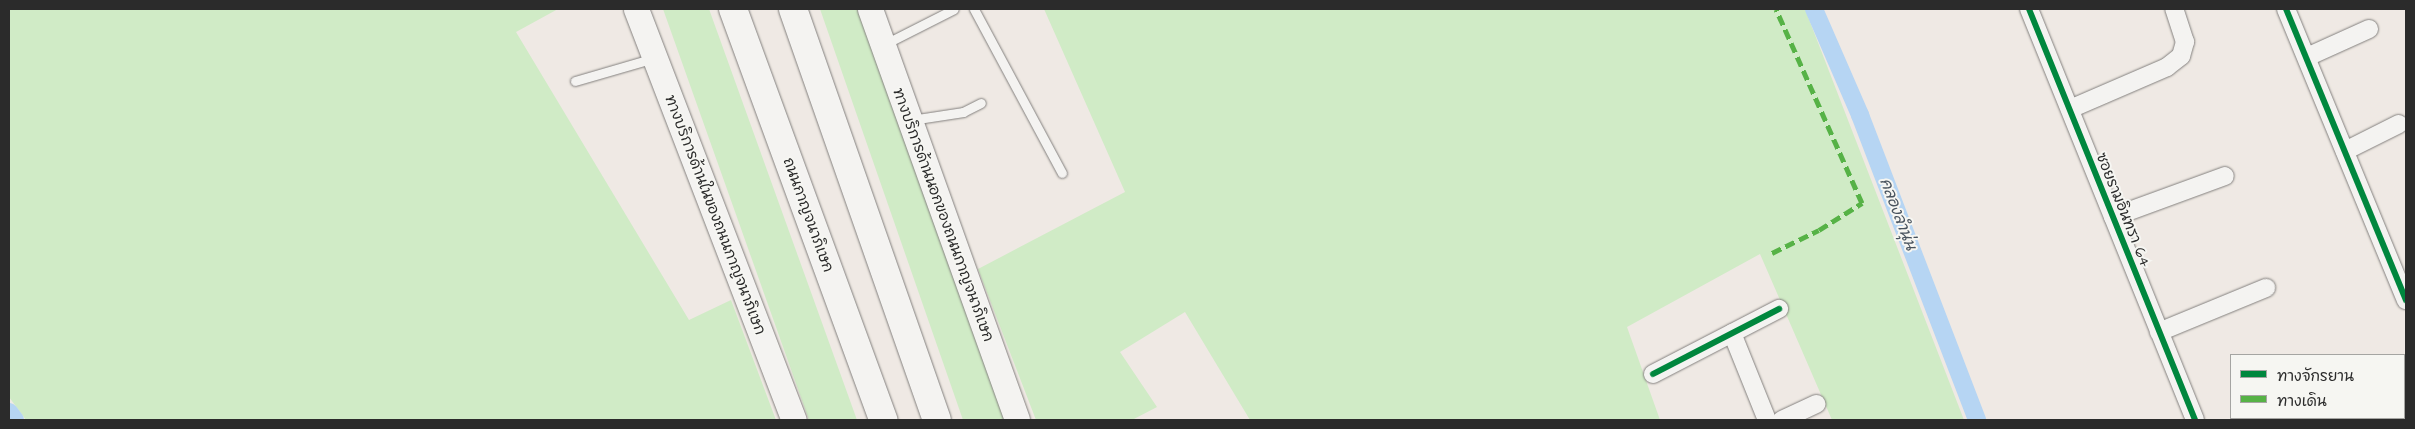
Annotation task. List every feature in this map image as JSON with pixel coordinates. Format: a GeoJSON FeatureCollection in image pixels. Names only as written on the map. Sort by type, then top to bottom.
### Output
{"type":"FeatureCollection","features":[{"type":"Feature","properties":{"kind":"highway","name":"ถนนกาญจนาภิเษก"},"geometry":{"type":"LineString","coordinates":[[733,9],[883,420]]}},
{"type":"Feature","properties":{"kind":"highway"},"geometry":{"type":"LineString","coordinates":[[793,9],[936,420]]}},
{"type":"Feature","properties":{"kind":"main road","name":"ทางบริการด้านในของถนนกาญจนาภิเษก"},"geometry":{"type":"LineString","coordinates":[[636,9],[794,420]]}},
{"type":"Feature","properties":{"kind":"main road","name":"ทางบริการด้านนอกของถนนกาญจนาภิเษก"},"geometry":{"type":"LineString","coordinates":[[870,9],[908,120],[1017,420]]}},
{"type":"Feature","properties":{"kind":"street","name":"ซอยรามอินทรา 64"},"geometry":{"type":"LineString","coordinates":[[2029,9],[2195,420]]}},
{"type":"Feature","properties":{"kind":"street"},"geometry":{"type":"LineString","coordinates":[[2070,109],[2167,67],[2180,56],[2184,42],[2174,9]]}},
{"type":"Feature","properties":{"kind":"street"},"geometry":{"type":"LineString","coordinates":[[2286,9],[2406,300]]}},
{"type":"Feature","properties":{"kind":"street"},"geometry":{"type":"LineString","coordinates":[[2307,57],[2369,29]]}},
{"type":"Feature","properties":{"kind":"street"},"geometry":{"type":"LineString","coordinates":[[2345,151],[2399,124]]}},
{"type":"Feature","properties":{"kind":"street"},"geometry":{"type":"LineString","coordinates":[[2113,217],[2225,176]]}},
{"type":"Feature","properties":{"kind":"street"},"geometry":{"type":"LineString","coordinates":[[2159,332],[2266,288]]}},
{"type":"Feature","properties":{"kind":"street"},"geometry":{"type":"LineString","coordinates":[[1653,374],[1779,308]]}},
{"type":"Feature","properties":{"kind":"street"},"geometry":{"type":"LineString","coordinates":[[1732,333],[1769,420],[1817,404]]}},
{"type":"Feature","properties":{"kind":"lane"},"geometry":{"type":"LineString","coordinates":[[882,45],[954,9]]}},
{"type":"Feature","properties":{"kind":"lane"},"geometry":{"type":"LineString","coordinates":[[974,9],[1062,173]]}},
{"type":"Feature","properties":{"kind":"lane"},"geometry":{"type":"LineString","coordinates":[[575,81],[655,58]]}},
{"type":"Feature","properties":{"kind":"lane"},"geometry":{"type":"LineString","coordinates":[[908,120],[962,112],[981,103]]}},
{"type":"Feature","properties":{"kind":"green space"},"geometry":{"type":"Polygon","coordinates":[[[9,9],[558,9],[516,32],[689,320],[731,300],[776,420],[26,420],[9,397],[9,9]]]}},
{"type":"Feature","properties":{"kind":"green space"},"geometry":{"type":"Polygon","coordinates":[[[663,9],[709,9],[857,420],[809,420],[663,9]]]}},
{"type":"Feature","properties":{"kind":"green space"},"geometry":{"type":"Polygon","coordinates":[[[820,9],[864,9],[1009,420],[963,420],[820,9]]]}},
{"type":"Feature","properties":{"kind":"green space"},"geometry":{"type":"Polygon","coordinates":[[[1044,9],[1805,9],[1964,420],[1832,420],[1760,254],[1627,327],[1660,420],[1250,420],[1185,312],[1120,352],[1157,407],[1132,420],[1036,420],[978,269],[1125,192],[1044,9]]]}},
{"type":"Feature","properties":{"kind":"waterway","name":"คลองลำนุ่น"},"geometry":{"type":"LineString","coordinates":[[1814,9],[1860,115],[1977,420]]}},
{"type":"Feature","properties":{"kind":"waterway"},"geometry":{"type":"LineString","coordinates":[[9,412],[15,420]]}},
{"type":"Feature","properties":{"kind":"marked path"},"geometry":{"type":"LineString","coordinates":[[1772,253],[1819,230],[1862,203],[1776,9]]}},
{"type":"Feature","properties":{"kind":"cycle path"},"geometry":{"type":"LineString","coordinates":[[2029,9],[2195,420]]}},
{"type":"Feature","properties":{"kind":"cycle path"},"geometry":{"type":"LineString","coordinates":[[2286,9],[2406,300]]}},
{"type":"Feature","properties":{"kind":"cycle path"},"geometry":{"type":"LineString","coordinates":[[1653,374],[1779,309]]}}]}
